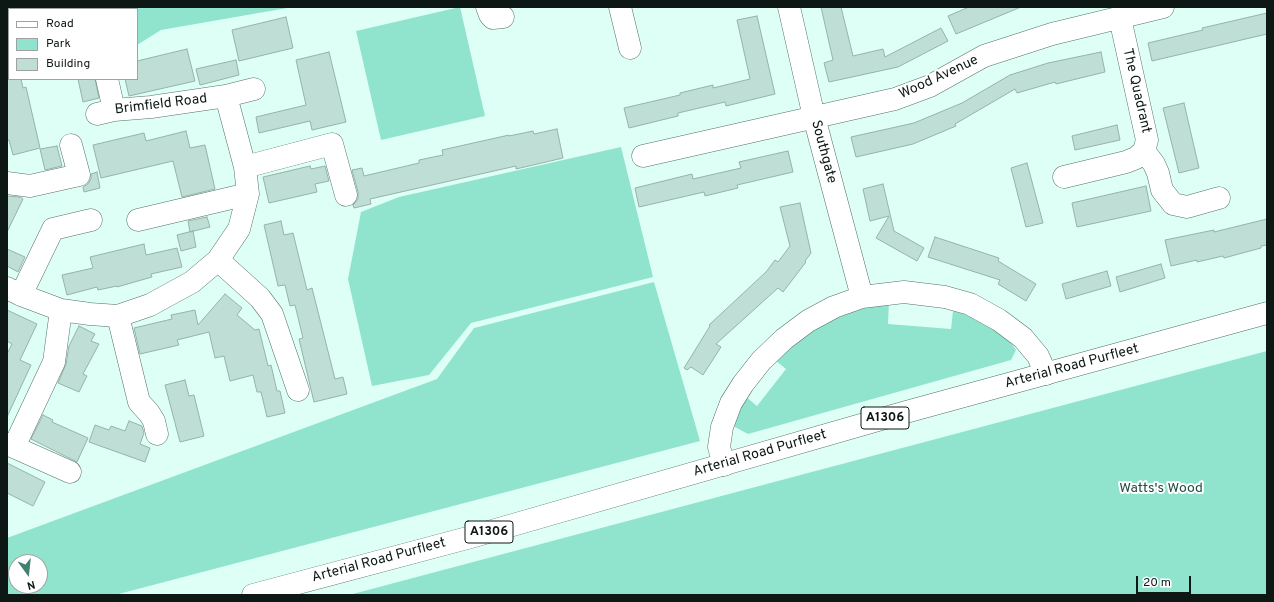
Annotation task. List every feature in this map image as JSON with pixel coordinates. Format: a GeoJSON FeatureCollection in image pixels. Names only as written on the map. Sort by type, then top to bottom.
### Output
{"type":"FeatureCollection","features":[{"type":"Feature","properties":{"kind":"street"},"geometry":{"type":"LineString","coordinates":[[620,7],[630,48]]}},
{"type":"Feature","properties":{"kind":"street","name":"Southgate"},"geometry":{"type":"LineString","coordinates":[[789,7],[814,117],[862,297]]}},
{"type":"Feature","properties":{"kind":"street","name":"Wood Avenue"},"geometry":{"type":"LineString","coordinates":[[643,156],[895,99],[930,86],[984,56],[1052,34],[1163,7]]}},
{"type":"Feature","properties":{"kind":"street","name":"The Quadrant"},"geometry":{"type":"LineString","coordinates":[[1064,177],[1126,162],[1136,158],[1144,151],[1147,140],[1120,18]]}},
{"type":"Feature","properties":{"kind":"street","name":"Brimfield Road"},"geometry":{"type":"LineString","coordinates":[[107,80],[106,112],[226,96],[254,89]]}},
{"type":"Feature","properties":{"kind":"street","name":"Brimfield Road"},"geometry":{"type":"LineString","coordinates":[[14,292],[61,310],[118,316],[150,305],[192,282],[218,260],[239,229],[248,194],[245,167],[226,96]]}},
{"type":"Feature","properties":{"kind":"street"},"geometry":{"type":"LineString","coordinates":[[245,167],[332,144],[346,195]]}},
{"type":"Feature","properties":{"kind":"street"},"geometry":{"type":"LineString","coordinates":[[7,183],[30,186],[79,175],[71,145]]}},
{"type":"Feature","properties":{"kind":"street"},"geometry":{"type":"LineString","coordinates":[[1144,151],[1154,164],[1162,190],[1173,204],[1186,207],[1219,198]]}},
{"type":"Feature","properties":{"kind":"street"},"geometry":{"type":"LineString","coordinates":[[138,220],[248,194]]}},
{"type":"Feature","properties":{"kind":"street"},"geometry":{"type":"LineString","coordinates":[[14,292],[53,229],[91,220]]}},
{"type":"Feature","properties":{"kind":"street"},"geometry":{"type":"LineString","coordinates":[[218,260],[260,298],[272,314],[298,390]]}},
{"type":"Feature","properties":{"kind":"street"},"geometry":{"type":"LineString","coordinates":[[724,465],[719,447],[722,427],[731,403],[743,384],[761,361],[784,339],[808,320],[834,307],[862,297],[904,292],[945,297],[970,304],[999,320],[1023,338],[1038,356],[1046,374]]}},
{"type":"Feature","properties":{"kind":"street"},"geometry":{"type":"LineString","coordinates":[[61,310],[54,362],[11,445],[70,472]]}},
{"type":"Feature","properties":{"kind":"street","name":"Arterial Road Purfleet"},"geometry":{"type":"LineString","coordinates":[[253,595],[471,537],[906,412],[1267,313]]}},
{"type":"Feature","properties":{"kind":"street"},"geometry":{"type":"LineString","coordinates":[[118,316],[139,402],[154,421],[157,434]]}},
{"type":"Feature","properties":{"kind":"green space"},"geometry":{"type":"Polygon","coordinates":[[[7,7],[293,7],[161,30],[138,44],[138,8],[8,8],[7,73],[7,7]]]}},
{"type":"Feature","properties":{"kind":"green space"},"geometry":{"type":"Polygon","coordinates":[[[460,7],[485,116],[381,140],[356,31],[460,7]]]}},
{"type":"Feature","properties":{"kind":"green space"},"geometry":{"type":"Polygon","coordinates":[[[621,147],[653,277],[471,323],[429,375],[372,386],[348,279],[361,212],[399,197],[621,147]]]}},
{"type":"Feature","properties":{"kind":"green space"},"geometry":{"type":"Polygon","coordinates":[[[654,282],[700,441],[115,595],[7,595],[7,538],[437,379],[474,328],[654,282]]]}},
{"type":"Feature","properties":{"kind":"green space"},"geometry":{"type":"Polygon","coordinates":[[[889,301],[888,324],[951,329],[953,311],[967,315],[1006,336],[1016,350],[1011,360],[748,434],[735,427],[734,417],[745,396],[757,406],[786,369],[770,356],[812,322],[889,301]]]}},
{"type":"Feature","properties":{"kind":"green space","name":"Watts's Wood"},"geometry":{"type":"Polygon","coordinates":[[[1267,351],[1267,595],[349,595],[1267,351]]]}},
{"type":"Feature","properties":{"kind":"building"},"geometry":{"type":"Polygon","coordinates":[[[821,7],[841,7],[853,56],[883,49],[885,57],[941,28],[948,41],[898,67],[829,82],[824,63],[833,60],[821,7]]]}},
{"type":"Feature","properties":{"kind":"building"},"geometry":{"type":"Polygon","coordinates":[[[969,7],[1021,7],[956,34],[948,16],[969,7]]]}},
{"type":"Feature","properties":{"kind":"building"},"geometry":{"type":"Polygon","coordinates":[[[1267,13],[1267,34],[1152,61],[1148,43],[1203,30],[1202,28],[1267,13]]]}},
{"type":"Feature","properties":{"kind":"building"},"geometry":{"type":"Polygon","coordinates":[[[757,16],[775,94],[726,106],[725,102],[678,113],[678,116],[629,128],[624,108],[680,95],[680,93],[713,85],[713,88],[750,79],[737,20],[757,16]]]}},
{"type":"Feature","properties":{"kind":"building"},"geometry":{"type":"Polygon","coordinates":[[[286,17],[293,48],[239,61],[232,30],[286,17]]]}},
{"type":"Feature","properties":{"kind":"building"},"geometry":{"type":"Polygon","coordinates":[[[187,49],[195,81],[129,96],[125,80],[138,80],[138,61],[187,49]]]}},
{"type":"Feature","properties":{"kind":"building"},"geometry":{"type":"Polygon","coordinates":[[[329,52],[346,122],[312,130],[310,121],[259,133],[256,117],[306,105],[296,60],[329,52]]]}},
{"type":"Feature","properties":{"kind":"building"},"geometry":{"type":"Polygon","coordinates":[[[1101,52],[1105,72],[1056,84],[1055,82],[1017,93],[1015,89],[955,124],[956,126],[913,144],[856,157],[851,137],[914,123],[962,103],[1010,75],[1048,63],[1101,52]]]}},
{"type":"Feature","properties":{"kind":"building"},"geometry":{"type":"Polygon","coordinates":[[[236,60],[239,75],[200,85],[196,69],[236,60]]]}},
{"type":"Feature","properties":{"kind":"building"},"geometry":{"type":"Polygon","coordinates":[[[7,79],[21,80],[23,88],[26,87],[40,148],[13,155],[9,140],[7,141],[7,79]]]}},
{"type":"Feature","properties":{"kind":"building"},"geometry":{"type":"Polygon","coordinates":[[[78,80],[95,80],[99,98],[83,102],[78,80]]]}},
{"type":"Feature","properties":{"kind":"building"},"geometry":{"type":"Polygon","coordinates":[[[1184,103],[1199,168],[1179,173],[1163,108],[1184,103]]]}},
{"type":"Feature","properties":{"kind":"building"},"geometry":{"type":"Polygon","coordinates":[[[1117,125],[1120,140],[1075,150],[1072,136],[1117,125]]]}},
{"type":"Feature","properties":{"kind":"building"},"geometry":{"type":"Polygon","coordinates":[[[557,129],[563,158],[516,169],[516,166],[370,199],[371,204],[354,208],[353,205],[358,199],[358,192],[352,170],[362,168],[364,176],[419,163],[419,160],[443,155],[442,150],[509,135],[533,131],[534,134],[557,129]]]}},
{"type":"Feature","properties":{"kind":"building"},"geometry":{"type":"Polygon","coordinates":[[[186,131],[190,148],[205,145],[215,189],[182,197],[173,161],[101,178],[93,145],[144,133],[146,141],[186,131]]]}},
{"type":"Feature","properties":{"kind":"building"},"geometry":{"type":"Polygon","coordinates":[[[57,146],[62,166],[45,170],[40,149],[57,146]]]}},
{"type":"Feature","properties":{"kind":"building"},"geometry":{"type":"Polygon","coordinates":[[[788,151],[793,172],[737,185],[738,188],[705,196],[704,192],[639,207],[635,188],[692,174],[693,179],[741,168],[739,162],[788,151]]]}},
{"type":"Feature","properties":{"kind":"building"},"geometry":{"type":"Polygon","coordinates":[[[1027,163],[1043,223],[1026,227],[1011,168],[1027,163]]]}},
{"type":"Feature","properties":{"kind":"building"},"geometry":{"type":"Polygon","coordinates":[[[310,166],[311,169],[325,166],[329,181],[315,184],[317,192],[269,203],[263,177],[310,166]]]}},
{"type":"Feature","properties":{"kind":"building"},"geometry":{"type":"Polygon","coordinates":[[[97,172],[100,188],[84,192],[83,187],[88,184],[91,179],[91,174],[97,172]]]}},
{"type":"Feature","properties":{"kind":"building"},"geometry":{"type":"Polygon","coordinates":[[[883,184],[894,231],[924,248],[917,261],[876,238],[889,216],[870,221],[863,189],[883,184]]]}},
{"type":"Feature","properties":{"kind":"building"},"geometry":{"type":"Polygon","coordinates":[[[1146,186],[1151,211],[1077,227],[1072,203],[1146,186]]]}},
{"type":"Feature","properties":{"kind":"building"},"geometry":{"type":"Polygon","coordinates":[[[7,196],[20,197],[23,199],[7,232],[7,196]]]}},
{"type":"Feature","properties":{"kind":"building"},"geometry":{"type":"Polygon","coordinates":[[[800,203],[811,253],[805,261],[806,262],[783,292],[778,288],[716,344],[721,347],[703,375],[691,367],[687,370],[684,368],[710,326],[709,325],[766,272],[775,260],[778,262],[790,246],[780,207],[800,203]]]}},
{"type":"Feature","properties":{"kind":"building"},"geometry":{"type":"Polygon","coordinates":[[[207,217],[210,227],[190,232],[188,221],[207,217]]]}},
{"type":"Feature","properties":{"kind":"building"},"geometry":{"type":"Polygon","coordinates":[[[1267,219],[1267,245],[1261,246],[1261,248],[1224,258],[1223,256],[1171,266],[1165,240],[1214,230],[1214,232],[1267,219]]]}},
{"type":"Feature","properties":{"kind":"building"},"geometry":{"type":"Polygon","coordinates":[[[281,221],[284,235],[293,233],[307,290],[312,288],[335,379],[343,377],[347,394],[314,402],[299,339],[303,338],[295,305],[290,306],[285,285],[278,286],[264,225],[281,221]]]}},
{"type":"Feature","properties":{"kind":"building"},"geometry":{"type":"Polygon","coordinates":[[[193,231],[196,247],[181,251],[177,235],[193,231]]]}},
{"type":"Feature","properties":{"kind":"building"},"geometry":{"type":"Polygon","coordinates":[[[935,237],[999,258],[998,261],[1036,284],[1026,301],[998,284],[1000,280],[928,257],[935,237]]]}},
{"type":"Feature","properties":{"kind":"building"},"geometry":{"type":"Polygon","coordinates":[[[144,244],[146,255],[177,248],[182,267],[151,274],[152,277],[117,287],[98,290],[97,287],[67,295],[62,275],[93,268],[90,257],[144,244]]]}},
{"type":"Feature","properties":{"kind":"building"},"geometry":{"type":"Polygon","coordinates":[[[7,249],[25,257],[18,272],[7,266],[7,249]]]}},
{"type":"Feature","properties":{"kind":"building"},"geometry":{"type":"Polygon","coordinates":[[[1161,264],[1165,278],[1120,292],[1116,277],[1161,264]]]}},
{"type":"Feature","properties":{"kind":"building"},"geometry":{"type":"Polygon","coordinates":[[[1107,271],[1111,286],[1066,299],[1062,284],[1107,271]]]}},
{"type":"Feature","properties":{"kind":"building"},"geometry":{"type":"Polygon","coordinates":[[[225,294],[242,308],[237,315],[255,330],[259,329],[268,366],[271,365],[277,391],[280,391],[285,413],[267,417],[261,392],[257,392],[253,375],[230,381],[224,356],[215,358],[209,332],[177,340],[179,345],[140,354],[134,328],[172,319],[171,315],[195,310],[198,325],[225,294]]]}},
{"type":"Feature","properties":{"kind":"building"},"geometry":{"type":"Polygon","coordinates":[[[7,310],[37,324],[20,360],[31,365],[7,417],[7,354],[12,344],[7,341],[7,310]]]}},
{"type":"Feature","properties":{"kind":"building"},"geometry":{"type":"Polygon","coordinates":[[[79,326],[95,334],[91,341],[99,344],[83,374],[87,376],[79,392],[58,383],[66,364],[69,346],[79,326]]]}},
{"type":"Feature","properties":{"kind":"building"},"geometry":{"type":"Polygon","coordinates":[[[185,380],[189,396],[194,395],[204,436],[180,442],[165,385],[185,380]]]}},
{"type":"Feature","properties":{"kind":"building"},"geometry":{"type":"Polygon","coordinates":[[[43,415],[53,420],[52,422],[88,438],[77,462],[31,439],[43,415]]]}},
{"type":"Feature","properties":{"kind":"building"},"geometry":{"type":"Polygon","coordinates":[[[129,421],[142,426],[144,433],[140,444],[150,448],[145,462],[89,442],[95,425],[109,430],[111,426],[125,431],[129,421]]]}},
{"type":"Feature","properties":{"kind":"building"},"geometry":{"type":"Polygon","coordinates":[[[7,463],[45,482],[33,506],[7,493],[7,463]]]}}]}
